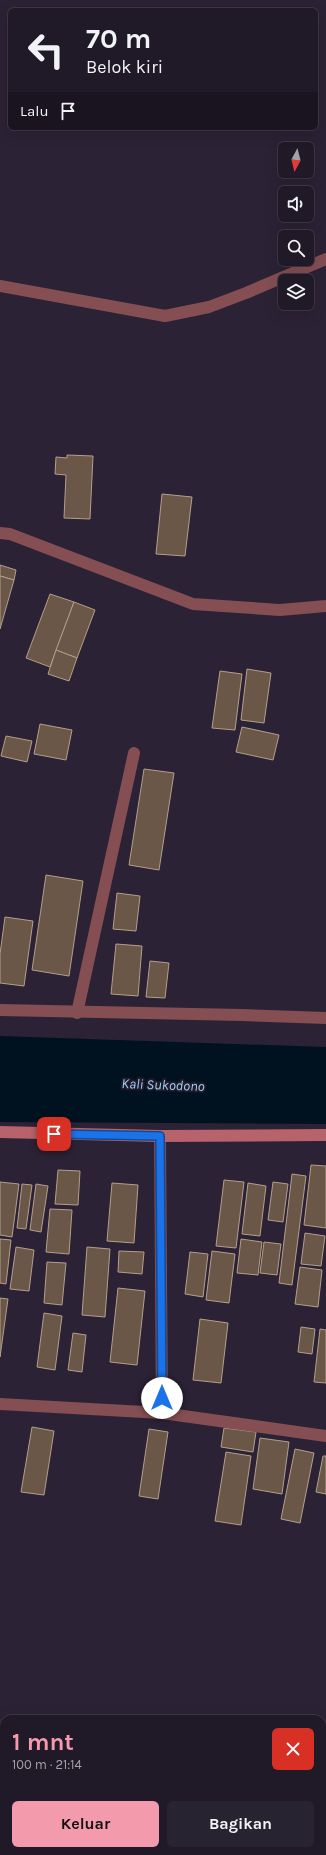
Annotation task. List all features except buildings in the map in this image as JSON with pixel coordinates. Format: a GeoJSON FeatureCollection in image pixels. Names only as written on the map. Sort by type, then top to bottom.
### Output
{"type":"FeatureCollection","features":[{"type":"Feature","properties":{"kind":"main road"},"geometry":{"type":"LineString","coordinates":[[0,1132],[160,1136],[326,1135]]}},
{"type":"Feature","properties":{"kind":"street"},"geometry":{"type":"LineString","coordinates":[[0,286],[164,316],[209,307],[246,293],[326,258]]}},
{"type":"Feature","properties":{"kind":"street"},"geometry":{"type":"LineString","coordinates":[[0,533],[10,534],[193,604],[280,610],[326,606]]}},
{"type":"Feature","properties":{"kind":"street"},"geometry":{"type":"LineString","coordinates":[[77,1013],[134,753]]}},
{"type":"Feature","properties":{"kind":"street"},"geometry":{"type":"LineString","coordinates":[[0,1010],[326,1018]]}},
{"type":"Feature","properties":{"kind":"street"},"geometry":{"type":"LineString","coordinates":[[160,1136],[162,1413]]}},
{"type":"Feature","properties":{"kind":"street"},"geometry":{"type":"LineString","coordinates":[[0,1404],[162,1413],[326,1436]]}},
{"type":"Feature","properties":{"kind":"water","name":"Kali Sukodono"},"geometry":{"type":"Polygon","coordinates":[[[0,1036],[326,1047],[326,1124],[0,1122],[0,1036]]]}},
{"type":"Feature","properties":{"kind":"route"},"geometry":{"type":"LineString","coordinates":[[54,1134],[160,1136],[162,1398]]}}]}
